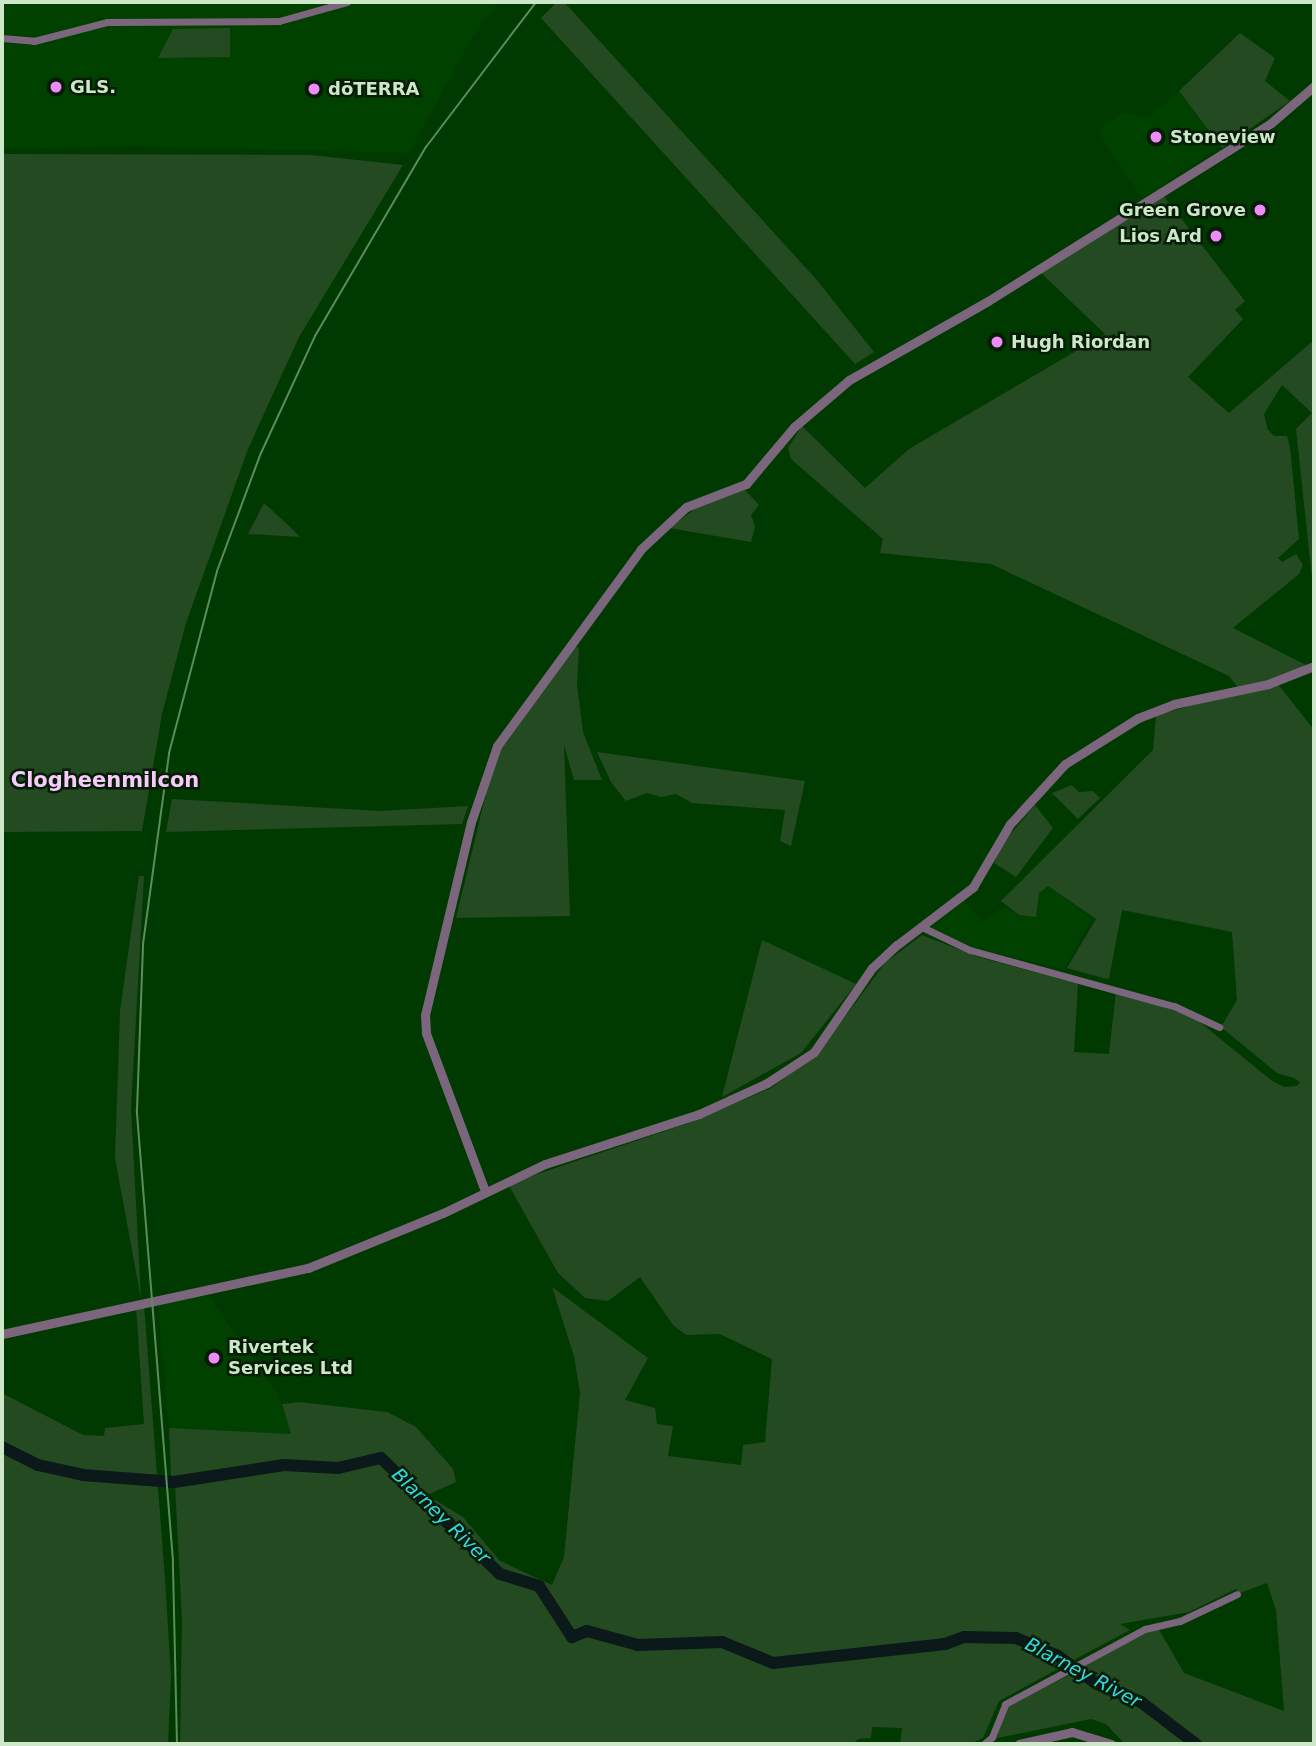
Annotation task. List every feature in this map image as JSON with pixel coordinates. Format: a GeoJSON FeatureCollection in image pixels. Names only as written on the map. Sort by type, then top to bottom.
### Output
{"type":"FeatureCollection","features":[{"type":"Feature","properties":{"kind":"street"},"geometry":{"type":"LineString","coordinates":[[2,38],[34,41],[107,22],[279,21],[347,2]]}},
{"type":"Feature","properties":{"kind":"street"},"geometry":{"type":"LineString","coordinates":[[485,1191],[425,1024],[471,822],[497,746],[641,549],[686,506],[746,484],[794,427],[849,380],[984,303],[1207,164],[1271,123],[1314,86]]}},
{"type":"Feature","properties":{"kind":"street"},"geometry":{"type":"LineString","coordinates":[[2,1334],[308,1268],[443,1213],[545,1164],[699,1114],[794,1067],[814,1052],[842,1016],[872,968],[897,944],[924,928],[974,887],[1010,824],[1045,783],[1089,746],[1138,718],[1174,704],[1268,684],[1314,666]]}},
{"type":"Feature","properties":{"kind":"street"},"geometry":{"type":"LineString","coordinates":[[924,928],[970,950],[1174,1006],[1219,1027]]}},
{"type":"Feature","properties":{"kind":"street"},"geometry":{"type":"LineString","coordinates":[[984,1744],[992,1737],[1005,1703],[1145,1629],[1180,1620],[1237,1594]]}},
{"type":"Feature","properties":{"kind":"street"},"geometry":{"type":"LineString","coordinates":[[1019,1744],[1072,1732],[1094,1735],[1111,1744]]}},
{"type":"Feature","properties":{"kind":"shaded area"},"geometry":{"type":"Polygon","coordinates":[[[2,2],[500,2],[475,32],[409,153],[129,146],[2,149],[2,2]]]}},
{"type":"Feature","properties":{"kind":"shaded area"},"geometry":{"type":"Polygon","coordinates":[[[557,2],[564,2],[816,279],[874,352],[855,364],[541,18],[557,2]]]}},
{"type":"Feature","properties":{"kind":"shaded area"},"geometry":{"type":"Polygon","coordinates":[[[230,28],[230,57],[158,58],[173,29],[230,28]]]}},
{"type":"Feature","properties":{"kind":"shaded area"},"geometry":{"type":"Polygon","coordinates":[[[1240,33],[1275,58],[1265,81],[1290,101],[1222,148],[1179,91],[1240,33]]]}},
{"type":"Feature","properties":{"kind":"shaded area"},"geometry":{"type":"Polygon","coordinates":[[[1179,91],[1220,147],[1143,199],[1097,130],[1121,114],[1151,116],[1179,91]]]}},
{"type":"Feature","properties":{"kind":"shaded area"},"geometry":{"type":"Polygon","coordinates":[[[2,154],[311,155],[403,165],[299,337],[248,449],[186,623],[162,714],[142,831],[2,832],[2,154]]]}},
{"type":"Feature","properties":{"kind":"shaded area"},"geometry":{"type":"Polygon","coordinates":[[[1163,195],[1245,301],[1235,310],[1243,319],[1188,377],[1229,413],[1314,340],[1314,597],[1296,429],[1312,413],[1282,385],[1264,414],[1268,430],[1274,436],[1287,436],[1299,539],[1278,558],[1282,562],[1296,554],[1303,565],[1299,574],[1233,628],[1310,667],[1241,691],[1229,676],[991,564],[880,553],[883,539],[791,459],[788,448],[802,426],[865,488],[909,449],[1105,334],[1040,272],[1163,195]]]}},
{"type":"Feature","properties":{"kind":"shaded area"},"geometry":{"type":"Polygon","coordinates":[[[745,490],[759,505],[751,515],[755,527],[751,542],[669,528],[695,509],[745,490]]]}},
{"type":"Feature","properties":{"kind":"shaded area"},"geometry":{"type":"Polygon","coordinates":[[[264,503],[287,524],[300,537],[248,534],[264,503]]]}},
{"type":"Feature","properties":{"kind":"shaded area"},"geometry":{"type":"Polygon","coordinates":[[[574,646],[579,648],[577,685],[583,732],[602,780],[574,780],[564,745],[570,916],[456,918],[495,756],[574,646]]]}},
{"type":"Feature","properties":{"kind":"shaded area"},"geometry":{"type":"Polygon","coordinates":[[[1277,683],[1314,730],[1314,1744],[1125,1744],[1106,1724],[1091,1719],[997,1738],[1004,1710],[1015,1702],[1074,1673],[1080,1677],[1087,1675],[1078,1667],[1158,1628],[1184,1673],[1284,1711],[1276,1610],[1267,1583],[1240,1593],[1236,1589],[1189,1612],[1120,1624],[1130,1630],[1068,1663],[1021,1640],[965,1637],[1014,1642],[1065,1665],[999,1701],[983,1738],[970,1744],[900,1744],[902,1728],[872,1727],[871,1738],[858,1739],[853,1744],[180,1744],[182,1620],[175,1485],[232,1476],[283,1469],[337,1471],[380,1460],[489,1567],[500,1575],[538,1586],[571,1639],[588,1633],[637,1648],[722,1643],[759,1657],[726,1640],[637,1642],[589,1628],[572,1636],[541,1583],[502,1570],[381,1454],[338,1464],[287,1460],[171,1477],[169,1428],[291,1434],[282,1404],[299,1402],[387,1412],[416,1427],[453,1469],[456,1482],[427,1495],[463,1517],[500,1561],[552,1585],[564,1557],[580,1393],[574,1356],[552,1287],[648,1358],[625,1400],[655,1408],[657,1424],[673,1426],[668,1456],[741,1465],[743,1445],[765,1442],[772,1359],[720,1334],[686,1335],[673,1325],[640,1277],[608,1301],[585,1298],[558,1273],[508,1184],[692,1122],[771,1088],[819,1052],[885,963],[922,935],[978,957],[1078,984],[1074,1052],[1109,1054],[1116,991],[1195,1018],[1272,1081],[1284,1087],[1297,1086],[1300,1082],[1277,1073],[1221,1027],[1237,1000],[1232,932],[1122,910],[1109,979],[1067,968],[1096,919],[1048,886],[1039,893],[1036,917],[1019,915],[1001,901],[1153,750],[1156,715],[1277,683]]]}},
{"type":"Feature","properties":{"kind":"shaded area"},"geometry":{"type":"Polygon","coordinates":[[[597,752],[805,781],[791,846],[780,841],[785,810],[692,803],[676,794],[661,797],[647,793],[626,801],[611,782],[597,752]]]}},
{"type":"Feature","properties":{"kind":"shaded area"},"geometry":{"type":"Polygon","coordinates":[[[1072,785],[1079,792],[1093,791],[1100,798],[1078,819],[1052,793],[1072,785]]]}},
{"type":"Feature","properties":{"kind":"shaded area"},"geometry":{"type":"Polygon","coordinates":[[[172,799],[380,811],[468,806],[462,824],[166,832],[172,799]]]}},
{"type":"Feature","properties":{"kind":"shaded area"},"geometry":{"type":"Polygon","coordinates":[[[1035,805],[1053,828],[1016,877],[994,863],[1003,843],[1035,805]]]}},
{"type":"Feature","properties":{"kind":"shaded area"},"geometry":{"type":"Polygon","coordinates":[[[139,876],[144,876],[131,1108],[141,1299],[115,1158],[120,1011],[139,876]]]}},
{"type":"Feature","properties":{"kind":"shaded area"},"geometry":{"type":"Polygon","coordinates":[[[1048,886],[1092,919],[1064,969],[972,948],[930,928],[964,901],[983,922],[1004,906],[1019,915],[1048,886]]]}},
{"type":"Feature","properties":{"kind":"shaded area"},"geometry":{"type":"Polygon","coordinates":[[[762,940],[856,984],[801,1053],[722,1097],[762,940]]]}},
{"type":"Feature","properties":{"kind":"shaded area"},"geometry":{"type":"Polygon","coordinates":[[[208,1295],[277,1392],[292,1434],[169,1428],[158,1304],[208,1295]]]}},
{"type":"Feature","properties":{"kind":"shaded area"},"geometry":{"type":"Polygon","coordinates":[[[144,1305],[171,1676],[168,1744],[2,1744],[2,1393],[83,1435],[104,1436],[105,1428],[144,1424],[136,1306],[144,1305]]]}},
{"type":"Feature","properties":{"kind":"waterway","name":"Blarney River"},"geometry":{"type":"LineString","coordinates":[[2,1447],[38,1465],[83,1475],[174,1482],[284,1465],[338,1468],[381,1458],[500,1574],[539,1586],[572,1637],[587,1631],[638,1645],[722,1642],[773,1663],[945,1644],[964,1637],[1016,1638],[1058,1656],[1097,1684],[1141,1702],[1196,1744]]}},
{"type":"Feature","properties":{"kind":"railway"},"geometry":{"type":"LineString","coordinates":[[177,1744],[173,1561],[137,1110],[143,944],[169,753],[217,571],[261,453],[315,336],[426,147],[536,2]]}},
{"type":"Feature","properties":{"kind":"place","name":"GLS."},"geometry":{"type":"Point","coordinates":[56,87]}},
{"type":"Feature","properties":{"kind":"place","name":"dōTERRA"},"geometry":{"type":"Point","coordinates":[314,89]}},
{"type":"Feature","properties":{"kind":"place","name":"Stoneview"},"geometry":{"type":"Point","coordinates":[1156,137]}},
{"type":"Feature","properties":{"kind":"place","name":"Green Grove"},"geometry":{"type":"Point","coordinates":[1260,210]}},
{"type":"Feature","properties":{"kind":"place","name":"Lios Ard"},"geometry":{"type":"Point","coordinates":[1216,236]}},
{"type":"Feature","properties":{"kind":"place","name":"Hugh Riordan"},"geometry":{"type":"Point","coordinates":[997,342]}},
{"type":"Feature","properties":{"kind":"place","name":"Rivertek Services Ltd"},"geometry":{"type":"Point","coordinates":[214,1358]}},
{"type":"Feature","properties":{"kind":"district","name":"Clogheenmilcon"},"geometry":{"type":"Point","coordinates":[105,780]}}]}
